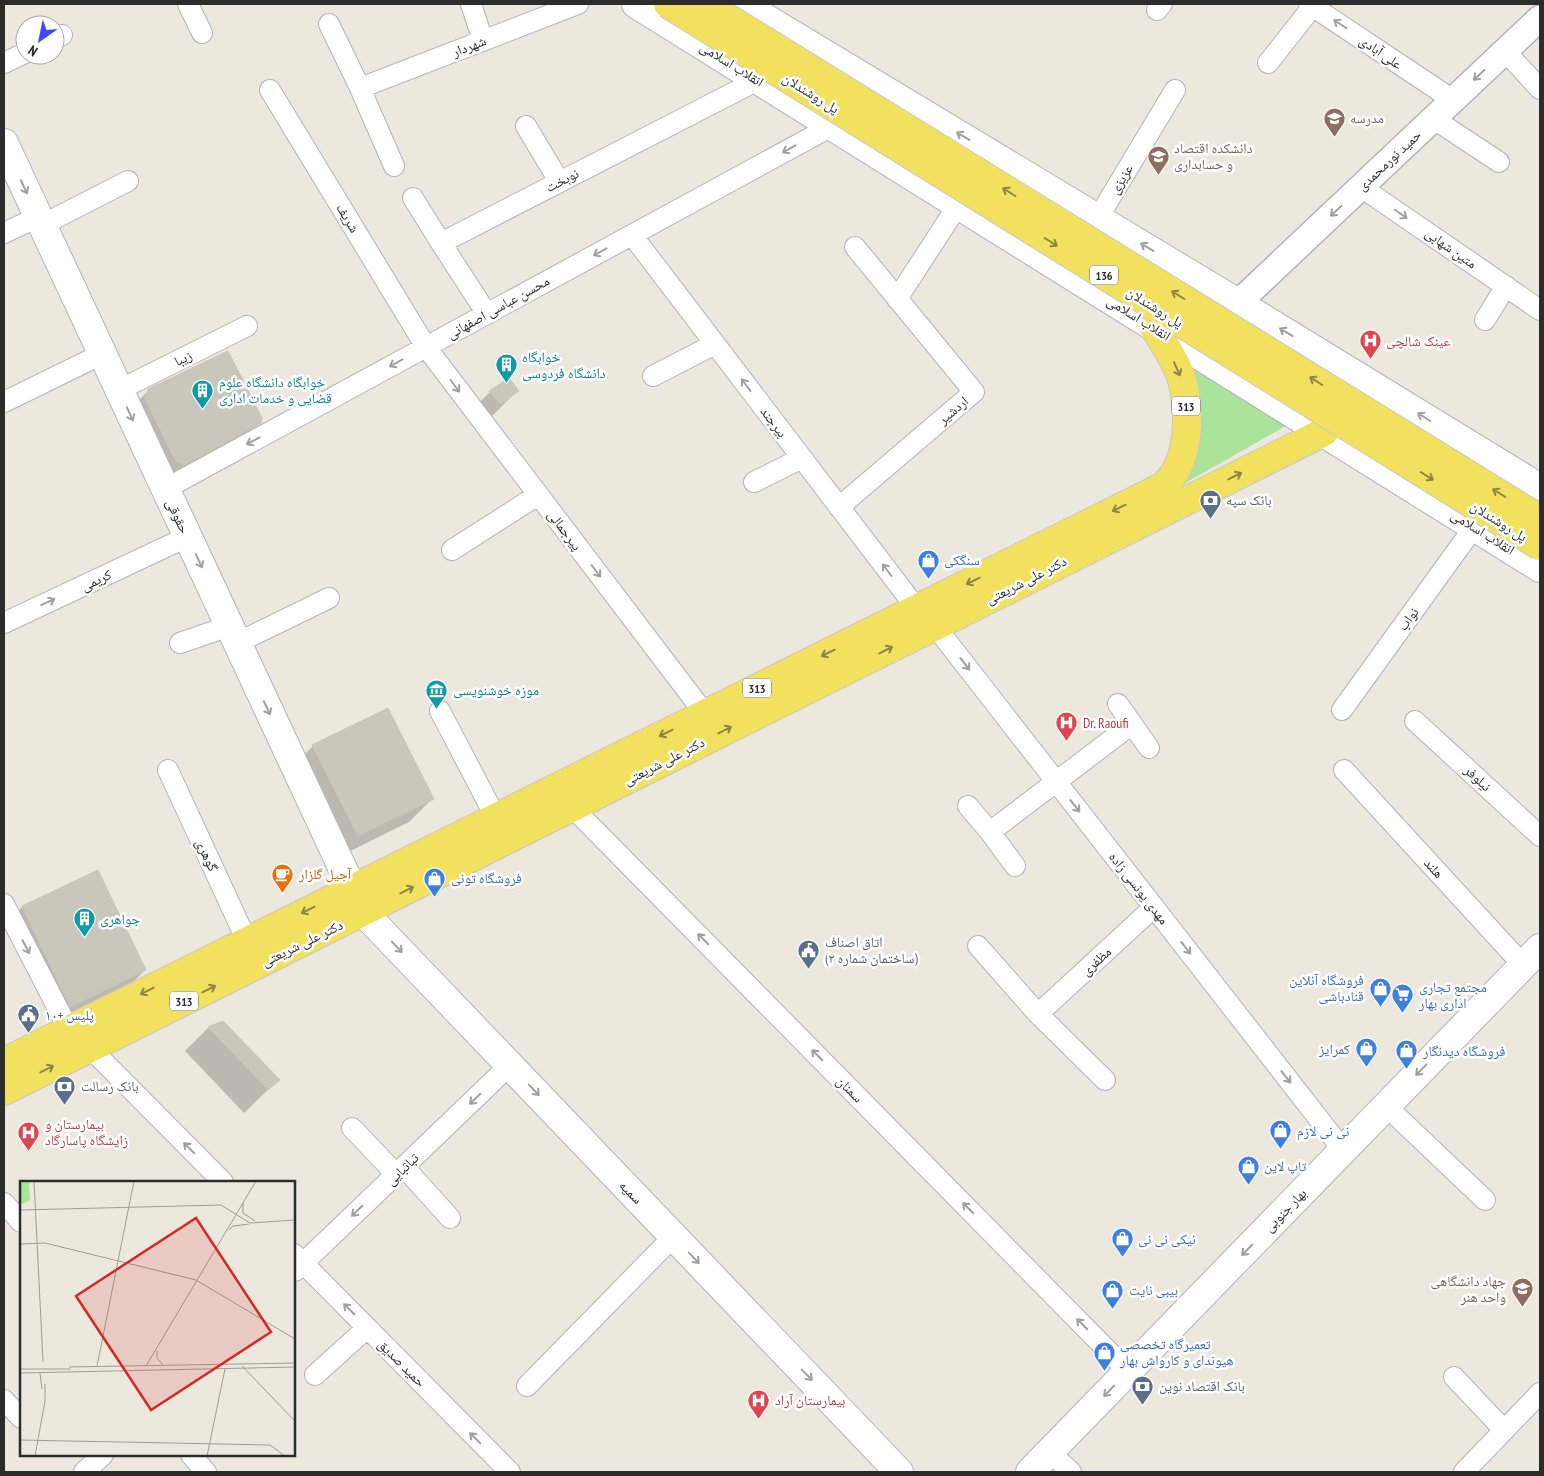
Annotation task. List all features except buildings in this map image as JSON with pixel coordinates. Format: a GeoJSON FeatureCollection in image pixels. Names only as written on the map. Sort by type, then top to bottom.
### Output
{"type":"FeatureCollection","features":[{"type":"Feature","properties":{"kind":"main road","name":"انقلاب اسلامی"},"geometry":{"type":"LineString","coordinates":[[636,4],[1540,568]]}},
{"type":"Feature","properties":{"kind":"main road","name":"پل روشندلان"},"geometry":{"type":"LineString","coordinates":[[668,4],[1540,546]]}},
{"type":"Feature","properties":{"kind":"main road"},"geometry":{"type":"LineString","coordinates":[[689,37],[686,24],[700,4]]}},
{"type":"Feature","properties":{"kind":"main road","name":"پل روشندلان"},"geometry":{"type":"LineString","coordinates":[[705,4],[1540,519]]}},
{"type":"Feature","properties":{"kind":"main road"},"geometry":{"type":"LineString","coordinates":[[742,4],[1098,218],[1540,488]]}},
{"type":"Feature","properties":{"kind":"main road","name":"حقوقی"},"geometry":{"type":"LineString","coordinates":[[4,143],[358,900]]}},
{"type":"Feature","properties":{"kind":"main road","name":"دکتر علی شریعتی"},"geometry":{"type":"LineString","coordinates":[[4,1062],[247,941],[358,900],[572,807],[926,617],[1162,487],[1170,480],[1177,468],[1188,424],[1181,378],[1153,326]]}},
{"type":"Feature","properties":{"kind":"main road"},"geometry":{"type":"LineString","coordinates":[[1324,432],[1331,423],[1341,397],[1341,374],[1335,362]]}},
{"type":"Feature","properties":{"kind":"main road","name":"دکتر علی شریعتی"},"geometry":{"type":"LineString","coordinates":[[4,1091],[90,1048],[358,900],[496,818],[705,714],[926,617],[1324,432]]}},
{"type":"Feature","properties":{"kind":"main road","name":"سمیه"},"geometry":{"type":"LineString","coordinates":[[358,900],[510,1065],[899,1472]]}},
{"type":"Feature","properties":{"kind":"main road","name":"بهار جنوبی"},"geometry":{"type":"LineString","coordinates":[[1030,1472],[1532,957]]}},
{"type":"Feature","properties":{"kind":"street"},"geometry":{"type":"LineString","coordinates":[[188,4],[202,33]]}},
{"type":"Feature","properties":{"kind":"street"},"geometry":{"type":"LineString","coordinates":[[471,4],[483,40]]}},
{"type":"Feature","properties":{"kind":"street","name":"شهردار"},"geometry":{"type":"LineString","coordinates":[[360,88],[578,4]]}},
{"type":"Feature","properties":{"kind":"street"},"geometry":{"type":"LineString","coordinates":[[1268,63],[1311,5]]}},
{"type":"Feature","properties":{"kind":"street","name":"علی آبادی"},"geometry":{"type":"LineString","coordinates":[[1311,5],[1453,100]]}},
{"type":"Feature","properties":{"kind":"street","name":"حمید نورمحمدی"},"geometry":{"type":"LineString","coordinates":[[1238,303],[1540,18]]}},
{"type":"Feature","properties":{"kind":"street"},"geometry":{"type":"LineString","coordinates":[[329,24],[360,88],[394,166]]}},
{"type":"Feature","properties":{"kind":"street"},"geometry":{"type":"LineString","coordinates":[[1505,51],[1540,88]]}},
{"type":"Feature","properties":{"kind":"street","name":"نوبخت"},"geometry":{"type":"LineString","coordinates":[[441,243],[758,80]]}},
{"type":"Feature","properties":{"kind":"street","name":"شریف"},"geometry":{"type":"LineString","coordinates":[[270,90],[426,347]]}},
{"type":"Feature","properties":{"kind":"street","name":"عزیزی"},"geometry":{"type":"LineString","coordinates":[[1098,218],[1175,90]]}},
{"type":"Feature","properties":{"kind":"street"},"geometry":{"type":"LineString","coordinates":[[1434,119],[1500,162]]}},
{"type":"Feature","properties":{"kind":"street"},"geometry":{"type":"LineString","coordinates":[[526,126],[559,181]]}},
{"type":"Feature","properties":{"kind":"street","name":"محسن عباسی اصفهانی"},"geometry":{"type":"LineString","coordinates":[[165,489],[832,126]]}},
{"type":"Feature","properties":{"kind":"street"},"geometry":{"type":"LineString","coordinates":[[4,233],[40,221],[128,181]]}},
{"type":"Feature","properties":{"kind":"street","name":"متین شهابی"},"geometry":{"type":"LineString","coordinates":[[1361,187],[1540,310]]}},
{"type":"Feature","properties":{"kind":"street"},"geometry":{"type":"LineString","coordinates":[[413,198],[487,314]]}},
{"type":"Feature","properties":{"kind":"street"},"geometry":{"type":"LineString","coordinates":[[897,299],[958,205]]}},
{"type":"Feature","properties":{"kind":"street","name":"بیرجند"},"geometry":{"type":"LineString","coordinates":[[632,235],[839,507],[926,617]]}},
{"type":"Feature","properties":{"kind":"street","name":"اردشیر"},"geometry":{"type":"LineString","coordinates":[[839,507],[974,392],[855,247]]}},
{"type":"Feature","properties":{"kind":"street"},"geometry":{"type":"LineString","coordinates":[[1486,320],[1506,286]]}},
{"type":"Feature","properties":{"kind":"street","name":"زیبا"},"geometry":{"type":"LineString","coordinates":[[119,390],[247,326]]}},
{"type":"Feature","properties":{"kind":"street"},"geometry":{"type":"LineString","coordinates":[[653,376],[714,344]]}},
{"type":"Feature","properties":{"kind":"street","name":"پیرجمالی"},"geometry":{"type":"LineString","coordinates":[[426,347],[705,714]]}},
{"type":"Feature","properties":{"kind":"street"},"geometry":{"type":"LineString","coordinates":[[4,402],[102,354]]}},
{"type":"Feature","properties":{"kind":"street"},"geometry":{"type":"LineString","coordinates":[[754,482],[802,458]]}},
{"type":"Feature","properties":{"kind":"street"},"geometry":{"type":"LineString","coordinates":[[452,550],[538,495]]}},
{"type":"Feature","properties":{"kind":"street","name":"نواب"},"geometry":{"type":"LineString","coordinates":[[1342,710],[1474,527]]}},
{"type":"Feature","properties":{"kind":"street","name":"کریمی"},"geometry":{"type":"LineString","coordinates":[[4,623],[187,537]]}},
{"type":"Feature","properties":{"kind":"street"},"geometry":{"type":"LineString","coordinates":[[180,643],[233,634],[329,598]]}},
{"type":"Feature","properties":{"kind":"street","name":"مهدی یونسی زاده"},"geometry":{"type":"LineString","coordinates":[[926,617],[1343,1150]]}},
{"type":"Feature","properties":{"kind":"street"},"geometry":{"type":"LineString","coordinates":[[1118,704],[1149,748]]}},
{"type":"Feature","properties":{"kind":"street"},"geometry":{"type":"LineString","coordinates":[[440,712],[496,818]]}},
{"type":"Feature","properties":{"kind":"street","name":"نیلوفر"},"geometry":{"type":"LineString","coordinates":[[1415,721],[1540,836]]}},
{"type":"Feature","properties":{"kind":"street"},"geometry":{"type":"LineString","coordinates":[[990,832],[1132,724]]}},
{"type":"Feature","properties":{"kind":"street","name":"گوهری"},"geometry":{"type":"LineString","coordinates":[[168,770],[247,941]]}},
{"type":"Feature","properties":{"kind":"street","name":"هلند"},"geometry":{"type":"LineString","coordinates":[[1344,770],[1532,957]]}},
{"type":"Feature","properties":{"kind":"street"},"geometry":{"type":"LineString","coordinates":[[968,806],[1015,866]]}},
{"type":"Feature","properties":{"kind":"street","name":"سمنان"},"geometry":{"type":"LineString","coordinates":[[572,807],[1128,1371]]}},
{"type":"Feature","properties":{"kind":"street"},"geometry":{"type":"LineString","coordinates":[[4,904],[69,1030]]}},
{"type":"Feature","properties":{"kind":"street","name":"مظفری"},"geometry":{"type":"LineString","coordinates":[[1038,1014],[1154,908]]}},
{"type":"Feature","properties":{"kind":"street"},"geometry":{"type":"LineString","coordinates":[[978,946],[1038,1014],[1105,1080]]}},
{"type":"Feature","properties":{"kind":"street"},"geometry":{"type":"LineString","coordinates":[[90,1048],[222,1181]]}},
{"type":"Feature","properties":{"kind":"street","name":"تباتبایی"},"geometry":{"type":"LineString","coordinates":[[297,1263],[400,1171],[510,1065]]}},
{"type":"Feature","properties":{"kind":"street"},"geometry":{"type":"LineString","coordinates":[[1386,1106],[1485,1200]]}},
{"type":"Feature","properties":{"kind":"street"},"geometry":{"type":"LineString","coordinates":[[352,1128],[450,1218]]}},
{"type":"Feature","properties":{"kind":"street"},"geometry":{"type":"LineString","coordinates":[[4,1203],[20,1221]]}},
{"type":"Feature","properties":{"kind":"street"},"geometry":{"type":"LineString","coordinates":[[527,1386],[674,1236]]}},
{"type":"Feature","properties":{"kind":"street","name":"حمید صدیق"},"geometry":{"type":"LineString","coordinates":[[297,1263],[367,1328],[510,1472]]}},
{"type":"Feature","properties":{"kind":"street"},"geometry":{"type":"LineString","coordinates":[[315,1375],[367,1328]]}},
{"type":"Feature","properties":{"kind":"street"},"geometry":{"type":"LineString","coordinates":[[1454,1377],[1504,1430]]}},
{"type":"Feature","properties":{"kind":"street"},"geometry":{"type":"LineString","coordinates":[[1464,1472],[1540,1393]]}},
{"type":"Feature","properties":{"kind":"street"},"geometry":{"type":"LineString","coordinates":[[4,1400],[20,1417]]}},
{"type":"Feature","properties":{"kind":"street"},"geometry":{"type":"LineString","coordinates":[[1050,1452],[1071,1472]]}},
{"type":"Feature","properties":{"kind":"street"},"geometry":{"type":"LineString","coordinates":[[85,1472],[102,1456]]}},
{"type":"Feature","properties":{"kind":"street"},"geometry":{"type":"LineString","coordinates":[[192,1456],[206,1472]]}},
{"type":"Feature","properties":{"kind":"green space"},"geometry":{"type":"Polygon","coordinates":[[[1181,355],[1291,423],[1180,486],[1181,355]]]}},
{"type":"Feature","properties":{"kind":"place","name":"مدرسه"},"geometry":{"type":"Point","coordinates":[1334,137]}},
{"type":"Feature","properties":{"kind":"place","name":"دانشکده اقتصاد و حسابداری"},"geometry":{"type":"Point","coordinates":[1158,175]}},
{"type":"Feature","properties":{"kind":"place","name":"عينک شالچی"},"geometry":{"type":"Point","coordinates":[1370,360]}},
{"type":"Feature","properties":{"kind":"place","name":"خوابگاه دانشگاه فردوسی"},"geometry":{"type":"Point","coordinates":[506,384]}},
{"type":"Feature","properties":{"kind":"place","name":"خوابگاه دانشگاه علوم قضایی و خدمات اداری"},"geometry":{"type":"Point","coordinates":[203,409]}},
{"type":"Feature","properties":{"kind":"place","name":"بانک سپه"},"geometry":{"type":"Point","coordinates":[1210,519]}},
{"type":"Feature","properties":{"kind":"place","name":"سنگکی"},"geometry":{"type":"Point","coordinates":[928,579]}},
{"type":"Feature","properties":{"kind":"place","name":"موزه خوشنویسی"},"geometry":{"type":"Point","coordinates":[437,709]}},
{"type":"Feature","properties":{"kind":"place","name":"Dr. Raoufi"},"geometry":{"type":"Point","coordinates":[1067,742]}},
{"type":"Feature","properties":{"kind":"place","name":"آجیل گلزار"},"geometry":{"type":"Point","coordinates":[283,893]}},
{"type":"Feature","properties":{"kind":"place","name":"فروشگاه تونی"},"geometry":{"type":"Point","coordinates":[435,897]}},
{"type":"Feature","properties":{"kind":"place","name":"جواهری"},"geometry":{"type":"Point","coordinates":[84,938]}},
{"type":"Feature","properties":{"kind":"place","name":"اتاق اصناف (ساختمان شماره ۲)"},"geometry":{"type":"Point","coordinates":[809,969]}},
{"type":"Feature","properties":{"kind":"place","name":"فروشگاه آنلاین قنادباشی"},"geometry":{"type":"Point","coordinates":[1380,1007]}},
{"type":"Feature","properties":{"kind":"place","name":"مجتمع تجاری اداری بهار"},"geometry":{"type":"Point","coordinates":[1403,1014]}},
{"type":"Feature","properties":{"kind":"place","name":"پلیس +۱۰"},"geometry":{"type":"Point","coordinates":[29,1034]}},
{"type":"Feature","properties":{"kind":"place","name":"کمرایز"},"geometry":{"type":"Point","coordinates":[1366,1068]}},
{"type":"Feature","properties":{"kind":"place","name":"فروشگاه دیدنگار"},"geometry":{"type":"Point","coordinates":[1407,1070]}},
{"type":"Feature","properties":{"kind":"place","name":"بانک رسالت"},"geometry":{"type":"Point","coordinates":[65,1105]}},
{"type":"Feature","properties":{"kind":"place","name":"نی نی لازم"},"geometry":{"type":"Point","coordinates":[1281,1150]}},
{"type":"Feature","properties":{"kind":"place","name":"بیمارستان و زایشگاه پاسارگاد"},"geometry":{"type":"Point","coordinates":[29,1151]}},
{"type":"Feature","properties":{"kind":"place","name":"تاپ لاین"},"geometry":{"type":"Point","coordinates":[1248,1185]}},
{"type":"Feature","properties":{"kind":"place","name":"نیکی نی نی"},"geometry":{"type":"Point","coordinates":[1122,1258]}},
{"type":"Feature","properties":{"kind":"place","name":"جهاد دانشگاهی واحد هنر"},"geometry":{"type":"Point","coordinates":[1522,1308]}},
{"type":"Feature","properties":{"kind":"place","name":"بیبی نایت"},"geometry":{"type":"Point","coordinates":[1113,1309]}},
{"type":"Feature","properties":{"kind":"place","name":"تعمیرگاه تخصصی هیوندای و کارواش بهار"},"geometry":{"type":"Point","coordinates":[1104,1371]}},
{"type":"Feature","properties":{"kind":"place","name":"بانک اقتصاد نوین"},"geometry":{"type":"Point","coordinates":[1143,1405]}},
{"type":"Feature","properties":{"kind":"place","name":"بیمارستان آراد"},"geometry":{"type":"Point","coordinates":[759,1419]}}]}
